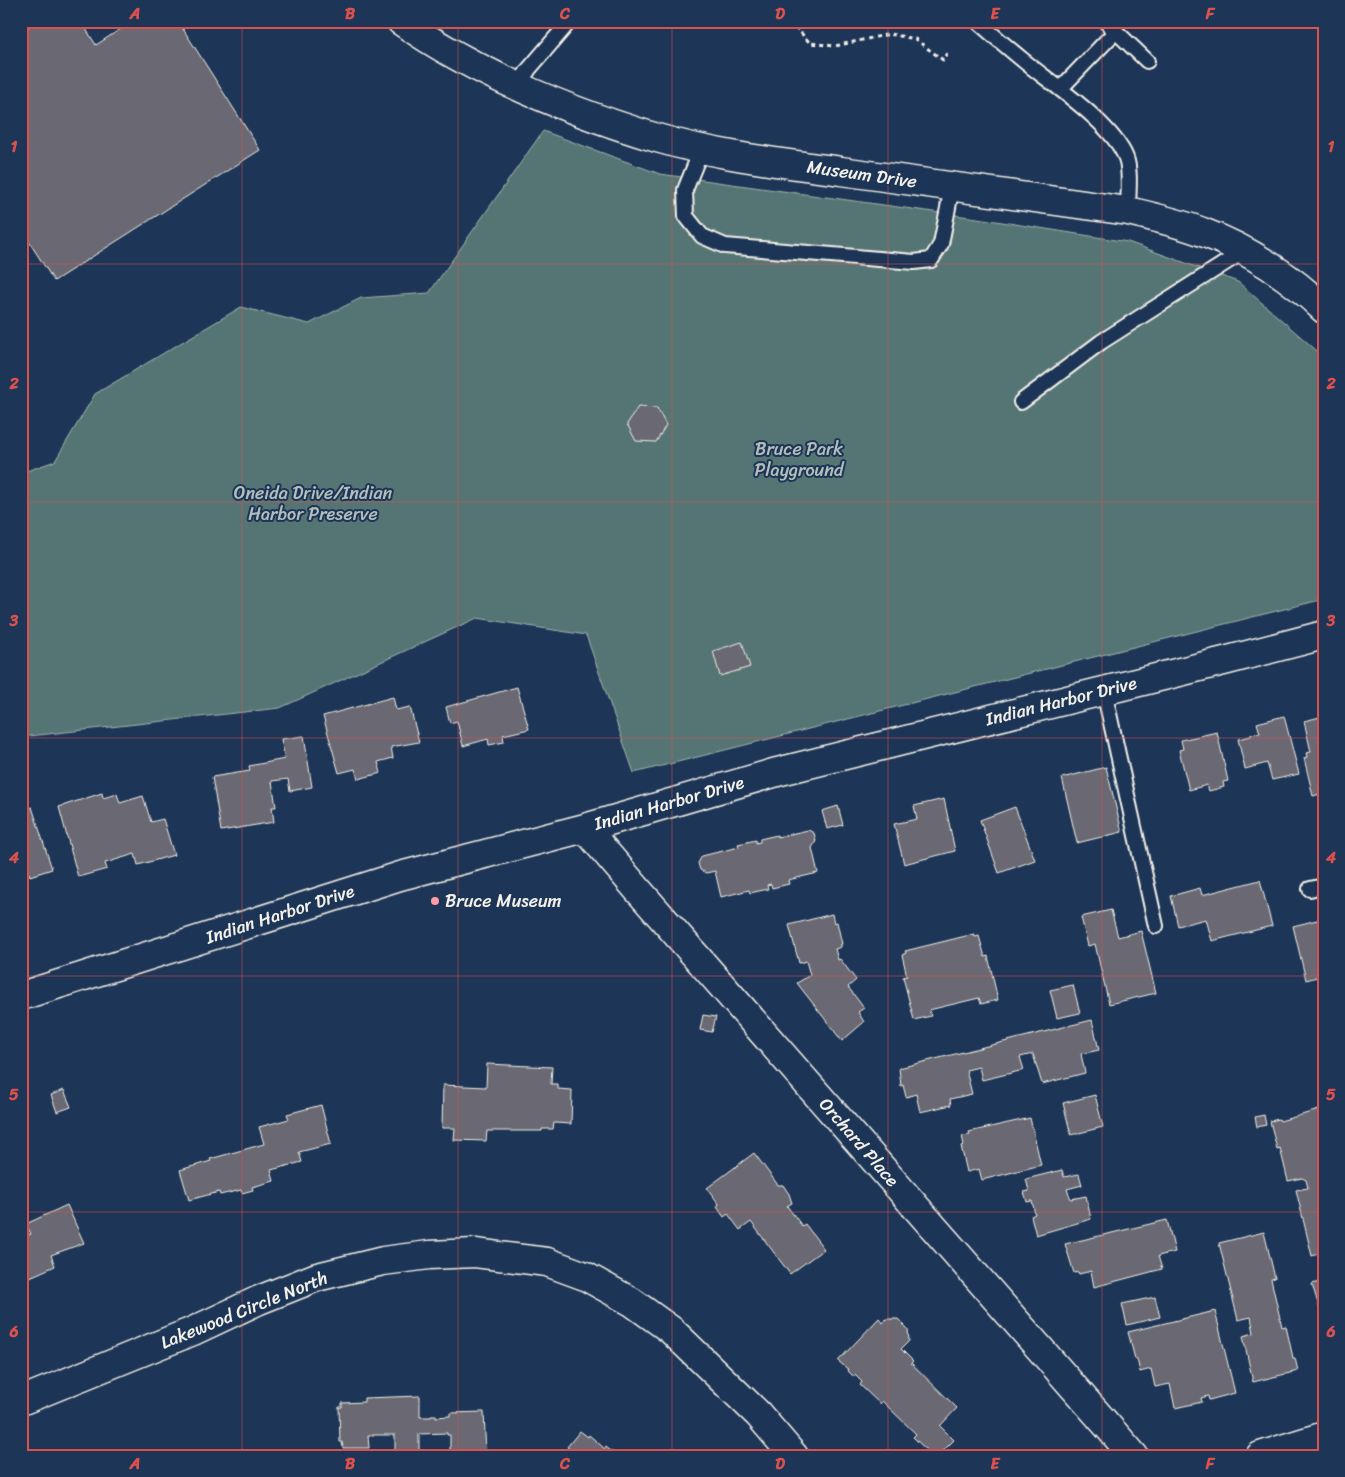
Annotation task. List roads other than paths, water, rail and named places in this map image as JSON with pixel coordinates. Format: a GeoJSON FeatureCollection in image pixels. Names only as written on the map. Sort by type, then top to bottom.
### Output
{"type":"FeatureCollection","features":[{"type":"Feature","properties":{"kind":"street","name":"Museum Drive"},"geometry":{"type":"LineString","coordinates":[[401,21],[517,87],[658,138],[785,163],[1128,211],[1205,233],[1244,251],[1278,272],[1324,309]]}},
{"type":"Feature","properties":{"kind":"street","name":"Indian Harbor Drive"},"geometry":{"type":"LineString","coordinates":[[21,996],[400,876],[585,828],[777,772],[1324,635]]}},
{"type":"Feature","properties":{"kind":"street","name":"Orchard Place"},"geometry":{"type":"LineString","coordinates":[[585,828],[1134,1456]]}},
{"type":"Feature","properties":{"kind":"street","name":"Lakewood Circle North"},"geometry":{"type":"LineString","coordinates":[[21,1401],[193,1331],[259,1300],[317,1276],[383,1261],[429,1255],[476,1253],[547,1262],[585,1276],[632,1302],[671,1330],[758,1414],[794,1456]]}},
{"type":"Feature","properties":{"kind":"street"},"geometry":{"type":"LineString","coordinates":[[1260,1456],[1324,1436]]}},
{"type":"Feature","properties":{"kind":"lane"},"geometry":{"type":"LineString","coordinates":[[517,87],[529,69],[570,21]]}},
{"type":"Feature","properties":{"kind":"lane"},"geometry":{"type":"LineString","coordinates":[[978,21],[1025,62],[1061,88],[1119,144],[1127,159],[1128,211]]}},
{"type":"Feature","properties":{"kind":"lane"},"geometry":{"type":"LineString","coordinates":[[1105,21],[1147,61]]}},
{"type":"Feature","properties":{"kind":"lane"},"geometry":{"type":"LineString","coordinates":[[1061,88],[1116,31]]}},
{"type":"Feature","properties":{"kind":"lane"},"geometry":{"type":"LineString","coordinates":[[702,148],[686,190],[686,216],[702,236],[725,246],[914,262],[931,260],[941,244],[952,187]]}},
{"type":"Feature","properties":{"kind":"lane"},"geometry":{"type":"LineString","coordinates":[[1021,402],[1102,342],[1244,251]]}},
{"type":"Feature","properties":{"kind":"lane"},"geometry":{"type":"LineString","coordinates":[[1104,691],[1156,926]]}},
{"type":"Feature","properties":{"kind":"lane"},"geometry":{"type":"LineString","coordinates":[[1310,889],[1324,886]]}},
{"type":"Feature","properties":{"kind":"place","name":"Bruce Museum"},"geometry":{"type":"Point","coordinates":[435,901]}},
{"type":"Feature","properties":{"kind":"park label","name":"Bruce Park Playground"},"geometry":{"type":"Point","coordinates":[799,459]}},
{"type":"Feature","properties":{"kind":"park label","name":"Oneida Drive/Indian Harbor Preserve"},"geometry":{"type":"Point","coordinates":[313,503]}}]}
